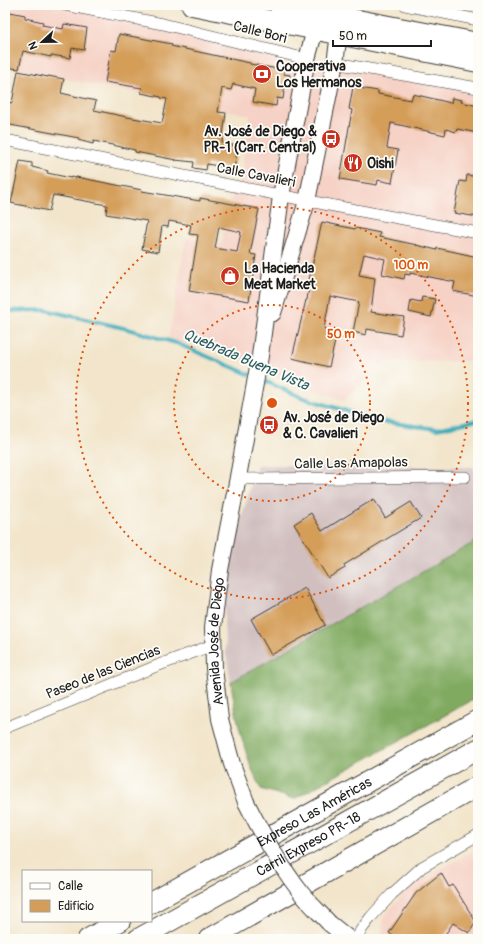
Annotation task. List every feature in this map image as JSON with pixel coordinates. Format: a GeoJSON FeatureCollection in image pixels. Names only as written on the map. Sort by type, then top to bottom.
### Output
{"type":"FeatureCollection","features":[{"type":"Feature","properties":{"kind":"highway"},"geometry":{"type":"LineString","coordinates":[[192,5],[343,19],[478,43]]}},
{"type":"Feature","properties":{"kind":"highway"},"geometry":{"type":"LineString","coordinates":[[279,5],[319,16]]}},
{"type":"Feature","properties":{"kind":"highway"},"geometry":{"type":"LineString","coordinates":[[343,19],[478,62]]}},
{"type":"Feature","properties":{"kind":"highway","name":"Expreso Las Américas"},"geometry":{"type":"LineString","coordinates":[[152,902],[478,720]]}},
{"type":"Feature","properties":{"kind":"highway","name":"Carril Expreso PR-18"},"geometry":{"type":"LineString","coordinates":[[138,939],[478,749]]}},
{"type":"Feature","properties":{"kind":"highway"},"geometry":{"type":"LineString","coordinates":[[209,939],[478,786]]}},
{"type":"Feature","properties":{"kind":"highway"},"geometry":{"type":"LineString","coordinates":[[88,939],[118,922]]}},
{"type":"Feature","properties":{"kind":"street","name":"Calle Bori"},"geometry":{"type":"LineString","coordinates":[[65,5],[164,24],[307,59]]}},
{"type":"Feature","properties":{"kind":"street"},"geometry":{"type":"LineString","coordinates":[[405,5],[478,20]]}},
{"type":"Feature","properties":{"kind":"street","name":"Avenida José de Diego"},"geometry":{"type":"LineString","coordinates":[[319,16],[307,59],[281,196],[260,356],[220,570],[213,627],[213,645],[220,719],[232,764],[246,802],[258,826],[302,894],[330,923],[349,939]]}},
{"type":"Feature","properties":{"kind":"street","name":"Avenida José de Diego"},"geometry":{"type":"LineString","coordinates":[[260,356],[307,201],[343,19]]}},
{"type":"Feature","properties":{"kind":"street"},"geometry":{"type":"LineString","coordinates":[[335,63],[478,88]]}},
{"type":"Feature","properties":{"kind":"street","name":"Calle Cavalieri"},"geometry":{"type":"LineString","coordinates":[[5,140],[329,206],[478,233]]}},
{"type":"Feature","properties":{"kind":"street","name":"Calle Las Amapolas"},"geometry":{"type":"LineString","coordinates":[[238,479],[465,476]]}},
{"type":"Feature","properties":{"kind":"street","name":"Paseo de las Ciencias"},"geometry":{"type":"LineString","coordinates":[[5,728],[159,665],[213,645]]}},
{"type":"Feature","properties":{"kind":"street"},"geometry":{"type":"LineString","coordinates":[[357,939],[371,917],[392,894],[422,867],[478,835]]}},
{"type":"Feature","properties":{"kind":"shaded area"},"geometry":{"type":"Polygon","coordinates":[[[5,5],[65,5],[307,59],[478,88],[478,361],[385,362],[344,400],[281,379],[225,350],[168,341],[186,238],[222,244],[230,203],[241,175],[250,115],[5,67],[5,5]]]}},
{"type":"Feature","properties":{"kind":"shaded area"},"geometry":{"type":"Polygon","coordinates":[[[257,465],[473,467],[478,477],[478,540],[231,682],[226,655],[224,624],[226,592],[235,539],[257,465]]]}},
{"type":"Feature","properties":{"kind":"shaded area"},"geometry":{"type":"Polygon","coordinates":[[[472,852],[478,863],[478,939],[386,939],[382,934],[384,916],[413,884],[472,852]]]}},
{"type":"Feature","properties":{"kind":"green space"},"geometry":{"type":"Polygon","coordinates":[[[478,540],[478,697],[294,799],[261,789],[253,772],[242,737],[231,682],[478,540]]]}},
{"type":"Feature","properties":{"kind":"building"},"geometry":{"type":"Polygon","coordinates":[[[5,11],[25,15],[25,18],[43,22],[42,25],[63,29],[64,24],[87,28],[84,50],[72,48],[70,58],[51,55],[51,57],[23,51],[19,69],[5,67],[5,11]]]}},
{"type":"Feature","properties":{"kind":"building"},"geometry":{"type":"Polygon","coordinates":[[[119,34],[172,44],[171,46],[284,70],[284,74],[290,75],[288,85],[285,85],[283,99],[277,98],[276,106],[253,102],[255,89],[233,84],[231,90],[222,88],[218,112],[226,113],[222,143],[238,146],[234,169],[207,164],[206,170],[193,168],[194,162],[175,160],[135,152],[135,150],[94,141],[93,144],[78,140],[79,138],[5,124],[5,101],[12,103],[18,71],[64,79],[61,93],[96,101],[94,110],[162,123],[167,99],[141,93],[142,88],[105,82],[111,50],[116,51],[119,34]]]}},
{"type":"Feature","properties":{"kind":"building"},"geometry":{"type":"Polygon","coordinates":[[[353,87],[378,91],[378,94],[411,100],[413,94],[451,103],[452,98],[462,100],[461,102],[478,106],[478,133],[457,129],[456,132],[446,129],[445,135],[391,123],[387,148],[398,150],[392,183],[378,180],[377,185],[340,179],[352,110],[349,109],[353,87]]]}},
{"type":"Feature","properties":{"kind":"building"},"geometry":{"type":"Polygon","coordinates":[[[20,161],[32,163],[32,167],[48,171],[47,173],[71,178],[76,177],[142,191],[200,201],[200,198],[259,209],[250,254],[256,255],[249,301],[189,291],[198,235],[189,234],[191,225],[169,221],[168,227],[162,226],[158,252],[142,249],[147,221],[106,214],[107,205],[53,195],[49,211],[11,203],[20,161]],[[219,227],[215,248],[237,252],[241,232],[219,227]]]}},
{"type":"Feature","properties":{"kind":"building"},"geometry":{"type":"Polygon","coordinates":[[[467,175],[478,177],[478,217],[454,213],[460,181],[466,182],[467,175]]]}},
{"type":"Feature","properties":{"kind":"building"},"geometry":{"type":"Polygon","coordinates":[[[322,222],[380,233],[379,237],[437,250],[437,248],[478,257],[478,296],[453,291],[455,282],[410,273],[410,275],[405,274],[404,279],[382,274],[385,259],[364,254],[359,275],[375,278],[371,312],[404,317],[401,335],[367,329],[366,335],[353,332],[359,302],[330,296],[324,329],[330,330],[329,335],[336,337],[329,367],[292,358],[307,300],[309,280],[322,222]]]}},
{"type":"Feature","properties":{"kind":"building"},"geometry":{"type":"Polygon","coordinates":[[[422,297],[435,299],[431,317],[409,312],[411,300],[421,302],[422,297]]]}},
{"type":"Feature","properties":{"kind":"building"},"geometry":{"type":"Polygon","coordinates":[[[374,499],[385,518],[411,502],[421,518],[344,565],[345,568],[328,578],[294,524],[311,513],[322,531],[374,499]]]}},
{"type":"Feature","properties":{"kind":"building"},"geometry":{"type":"Polygon","coordinates":[[[305,588],[325,625],[271,655],[251,619],[305,588]]]}},
{"type":"Feature","properties":{"kind":"building"},"geometry":{"type":"Polygon","coordinates":[[[441,873],[449,887],[453,885],[476,922],[469,933],[453,923],[442,939],[398,939],[389,933],[416,893],[441,873]]]}},
{"type":"Feature","properties":{"kind":"waterway","name":"Quebrada Buena Vista"},"geometry":{"type":"LineString","coordinates":[[5,311],[46,310],[128,329],[176,343],[253,376]]}},
{"type":"Feature","properties":{"kind":"waterway","name":"Quebrada Buena Vista"},"geometry":{"type":"LineString","coordinates":[[260,379],[304,398],[379,421],[437,429],[478,420]]}},
{"type":"Feature","properties":{"kind":"place","name":"Cooperativa Los Hermanos"},"geometry":{"type":"Point","coordinates":[262,74]}},
{"type":"Feature","properties":{"kind":"place","name":"Av. José de Diego & PR-1 (Carr. Central)"},"geometry":{"type":"Point","coordinates":[331,139]}},
{"type":"Feature","properties":{"kind":"place","name":"Oishi"},"geometry":{"type":"Point","coordinates":[353,163]}},
{"type":"Feature","properties":{"kind":"place","name":"La Hacienda Meat Market"},"geometry":{"type":"Point","coordinates":[230,276]}},
{"type":"Feature","properties":{"kind":"place","name":"Av. José de Diego & C. Cavalieri"},"geometry":{"type":"Point","coordinates":[269,425]}}]}
